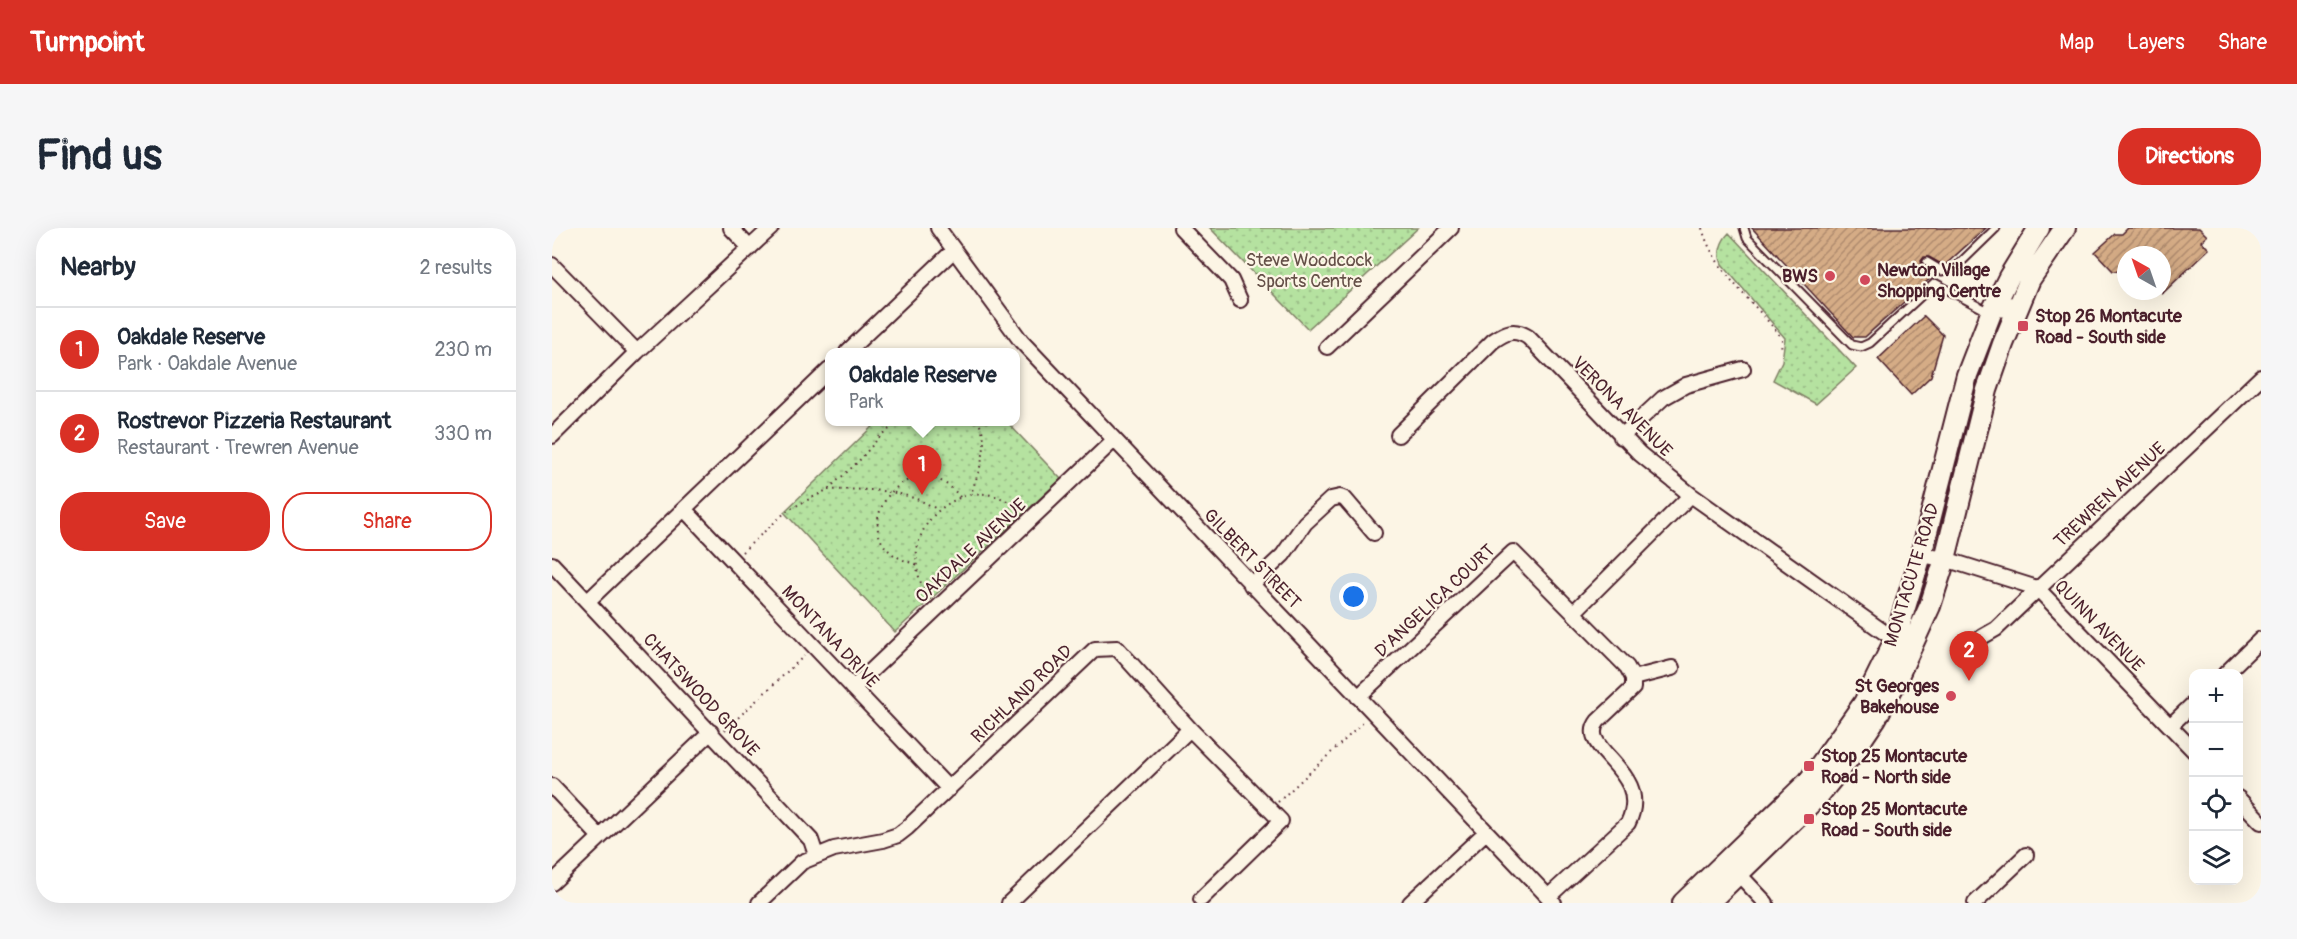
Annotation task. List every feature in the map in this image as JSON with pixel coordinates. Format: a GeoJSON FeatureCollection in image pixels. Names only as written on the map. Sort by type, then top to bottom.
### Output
{"type":"FeatureCollection","features":[{"type":"Feature","properties":{"kind":"main road","name":"MONTACUTE ROAD"},"geometry":{"type":"LineString","coordinates":[[1708,903],[1733,867],[1809,781],[1864,703],[1895,640],[1921,555],[1967,375],[2008,277],[2039,228]]}},
{"type":"Feature","properties":{"kind":"main road","name":"MONTACUTE ROAD"},"geometry":{"type":"LineString","coordinates":[[1683,903],[1733,867],[1818,796],[1849,758],[1876,718],[1892,689],[1930,606],[1945,560],[1987,390],[2030,279],[2065,228]]}},
{"type":"Feature","properties":{"kind":"street"},"geometry":{"type":"LineString","coordinates":[[731,228],[750,248]]}},
{"type":"Feature","properties":{"kind":"street"},"geometry":{"type":"LineString","coordinates":[[552,436],[637,352],[771,228]]}},
{"type":"Feature","properties":{"kind":"street","name":"GILBERT STREET"},"geometry":{"type":"LineString","coordinates":[[938,228],[1021,340],[1551,900]]}},
{"type":"Feature","properties":{"kind":"street"},"geometry":{"type":"LineString","coordinates":[[1181,228],[1231,280],[1240,300]]}},
{"type":"Feature","properties":{"kind":"street"},"geometry":{"type":"LineString","coordinates":[[1327,346],[1451,228]]}},
{"type":"Feature","properties":{"kind":"street"},"geometry":{"type":"LineString","coordinates":[[852,348],[954,250]]}},
{"type":"Feature","properties":{"kind":"street"},"geometry":{"type":"LineString","coordinates":[[552,265],[637,352]]}},
{"type":"Feature","properties":{"kind":"street","name":"VERONA AVENUE"},"geometry":{"type":"LineString","coordinates":[[1398,435],[1493,341],[1511,330],[1520,332],[1528,337],[1621,436],[1691,495],[1895,640]]}},
{"type":"Feature","properties":{"kind":"street"},"geometry":{"type":"LineString","coordinates":[[1621,436],[1663,398],[1686,385],[1743,369]]}},
{"type":"Feature","properties":{"kind":"street"},"geometry":{"type":"LineString","coordinates":[[588,601],[825,374]]}},
{"type":"Feature","properties":{"kind":"street","name":"TREWREN AVENUE"},"geometry":{"type":"LineString","coordinates":[[1982,637],[1996,629],[2261,377]]}},
{"type":"Feature","properties":{"kind":"street","name":"OAKDALE AVENUE"},"geometry":{"type":"LineString","coordinates":[[853,688],[1114,440]]}},
{"type":"Feature","properties":{"kind":"street"},"geometry":{"type":"LineString","coordinates":[[1574,612],[1691,495]]}},
{"type":"Feature","properties":{"kind":"street"},"geometry":{"type":"LineString","coordinates":[[1251,585],[1283,555],[1305,523],[1335,497],[1345,500],[1374,532]]}},
{"type":"Feature","properties":{"kind":"street","name":"MONTANA DRIVE"},"geometry":{"type":"LineString","coordinates":[[684,509],[949,789]]}},
{"type":"Feature","properties":{"kind":"street","name":"D'ANGELICA COURT"},"geometry":{"type":"LineString","coordinates":[[1358,697],[1513,552],[1627,667],[1633,683]]}},
{"type":"Feature","properties":{"kind":"street","name":"QUINN AVENUE"},"geometry":{"type":"LineString","coordinates":[[1921,555],[2037,588],[2189,747]]}},
{"type":"Feature","properties":{"kind":"street","name":"CHATSWOOD GROVE"},"geometry":{"type":"LineString","coordinates":[[552,564],[811,840],[816,855]]}},
{"type":"Feature","properties":{"kind":"street"},"geometry":{"type":"LineString","coordinates":[[2230,669],[2261,639]]}},
{"type":"Feature","properties":{"kind":"street","name":"RICHLAND ROAD"},"geometry":{"type":"LineString","coordinates":[[759,903],[802,862],[816,855],[898,835],[1095,649],[1116,648],[1190,729],[1269,810]]}},
{"type":"Feature","properties":{"kind":"street"},"geometry":{"type":"LineString","coordinates":[[1551,900],[1628,823],[1634,811],[1633,792],[1628,779],[1597,743],[1594,726],[1633,683],[1672,668]]}},
{"type":"Feature","properties":{"kind":"street"},"geometry":{"type":"LineString","coordinates":[[2170,726],[2189,707]]}},
{"type":"Feature","properties":{"kind":"street"},"geometry":{"type":"LineString","coordinates":[[1009,903],[1190,729]]}},
{"type":"Feature","properties":{"kind":"street"},"geometry":{"type":"LineString","coordinates":[[552,883],[714,735]]}},
{"type":"Feature","properties":{"kind":"street"},"geometry":{"type":"LineString","coordinates":[[552,786],[600,837]]}},
{"type":"Feature","properties":{"kind":"street"},"geometry":{"type":"LineString","coordinates":[[2243,803],[2261,822]]}},
{"type":"Feature","properties":{"kind":"street"},"geometry":{"type":"LineString","coordinates":[[1201,898],[1281,821],[1269,810]]}},
{"type":"Feature","properties":{"kind":"street"},"geometry":{"type":"LineString","coordinates":[[1410,903],[1486,832]]}},
{"type":"Feature","properties":{"kind":"street"},"geometry":{"type":"LineString","coordinates":[[1975,903],[2026,855]]}},
{"type":"Feature","properties":{"kind":"street"},"geometry":{"type":"LineString","coordinates":[[1733,867],[1766,903]]}},
{"type":"Feature","properties":{"kind":"lane"},"geometry":{"type":"LineString","coordinates":[[1744,228],[1747,238],[1852,345],[1861,346],[1870,343],[1935,283],[1991,313],[2004,313],[2016,293],[2030,279]]}},
{"type":"Feature","properties":{"kind":"lane"},"geometry":{"type":"LineString","coordinates":[[1927,262],[1942,271],[1956,267],[1996,228]]}},
{"type":"Feature","properties":{"kind":"path"},"geometry":{"type":"LineString","coordinates":[[1702,228],[1707,247],[1722,270],[1782,339],[1781,350]]}},
{"type":"Feature","properties":{"kind":"path"},"geometry":{"type":"LineString","coordinates":[[733,560],[788,510],[827,490],[858,462],[882,434],[894,426]]}},
{"type":"Feature","properties":{"kind":"path"},"geometry":{"type":"LineString","coordinates":[[971,494],[984,446],[980,426]]}},
{"type":"Feature","properties":{"kind":"path"},"geometry":{"type":"LineString","coordinates":[[917,565],[901,561],[880,540],[877,520],[883,501],[890,492],[905,481],[918,477],[943,482],[955,490],[960,497]]}},
{"type":"Feature","properties":{"kind":"path"},"geometry":{"type":"LineString","coordinates":[[827,490],[874,489],[923,500],[938,510]]}},
{"type":"Feature","properties":{"kind":"path"},"geometry":{"type":"LineString","coordinates":[[928,597],[917,565],[916,554],[925,526],[938,510],[960,497],[971,494],[994,495],[1010,501],[1030,519]]}},
{"type":"Feature","properties":{"kind":"path"},"geometry":{"type":"LineString","coordinates":[[714,735],[814,646]]}},
{"type":"Feature","properties":{"kind":"path"},"geometry":{"type":"LineString","coordinates":[[1269,810],[1367,719]]}},
{"type":"Feature","properties":{"kind":"green space","name":"Steve Woodcock Sports Centre"},"geometry":{"type":"Polygon","coordinates":[[[1210,228],[1418,228],[1308,329],[1210,228]]]}},
{"type":"Feature","properties":{"kind":"green space"},"geometry":{"type":"Polygon","coordinates":[[[1729,233],[1856,368],[1816,404],[1773,380],[1782,361],[1785,338],[1722,264],[1721,247],[1729,233]]]}},
{"type":"Feature","properties":{"kind":"green space"},"geometry":{"type":"Polygon","coordinates":[[[873,426],[1011,426],[1061,479],[895,632],[784,512],[873,426]]]}},
{"type":"Feature","properties":{"kind":"building","name":"Newton Village Shopping Centre"},"geometry":{"type":"Polygon","coordinates":[[[1752,228],[1986,228],[1946,264],[1943,265],[1929,257],[1924,257],[1921,261],[1922,265],[1935,274],[1865,337],[1853,337],[1752,228]]]}},
{"type":"Feature","properties":{"kind":"building"},"geometry":{"type":"Polygon","coordinates":[[[2128,228],[2199,228],[2207,236],[2201,241],[2209,249],[2171,285],[2171,246],[2117,246],[2117,271],[2113,271],[2095,252],[2115,234],[2122,234],[2128,228]]]}},
{"type":"Feature","properties":{"kind":"building"},"geometry":{"type":"Polygon","coordinates":[[[1924,316],[1943,335],[1931,376],[1911,395],[1878,359],[1924,316]]]}},
{"type":"Feature","properties":{"kind":"place","name":"BWS"},"geometry":{"type":"Point","coordinates":[1830,276]}},
{"type":"Feature","properties":{"kind":"place","name":"Newton Village Shopping Centre"},"geometry":{"type":"Point","coordinates":[1865,280]}},
{"type":"Feature","properties":{"kind":"place","name":"Stop 26 Montacute Road - South side"},"geometry":{"type":"Point","coordinates":[2023,326]}},
{"type":"Feature","properties":{"kind":"place","name":"Oakdale Reserve"},"geometry":{"type":"Point","coordinates":[922,495]}},
{"type":"Feature","properties":{"kind":"place","name":"Rostrevor Pizzeria Restaurant"},"geometry":{"type":"Point","coordinates":[1969,681]}},
{"type":"Feature","properties":{"kind":"place","name":"St Georges Bakehouse"},"geometry":{"type":"Point","coordinates":[1951,696]}},
{"type":"Feature","properties":{"kind":"place","name":"Stop 25 Montacute Road - North side"},"geometry":{"type":"Point","coordinates":[1809,766]}},
{"type":"Feature","properties":{"kind":"place","name":"Stop 25 Montacute Road - South side"},"geometry":{"type":"Point","coordinates":[1809,819]}}]}
